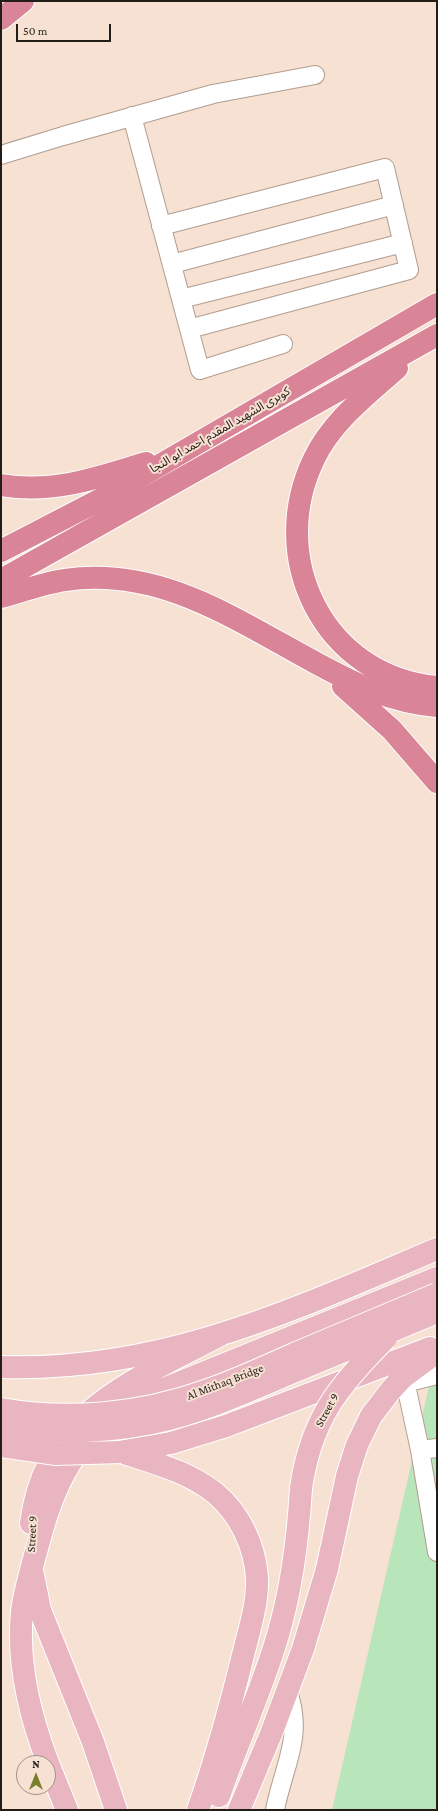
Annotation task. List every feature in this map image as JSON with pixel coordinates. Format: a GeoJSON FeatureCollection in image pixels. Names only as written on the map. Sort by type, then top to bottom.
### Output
{"type":"FeatureCollection","features":[{"type":"Feature","properties":{"kind":"highway"},"geometry":{"type":"LineString","coordinates":[[1,19],[23,1]]}},
{"type":"Feature","properties":{"kind":"highway","name":"كوبرى الشهيد المقدم احمد ابو النجا"},"geometry":{"type":"LineString","coordinates":[[1,551],[91,504],[437,304]]}},
{"type":"Feature","properties":{"kind":"highway"},"geometry":{"type":"LineString","coordinates":[[433,338],[342,418],[322,444],[302,488],[297,521],[298,553],[304,585],[319,615],[340,642],[367,663],[397,678],[437,687]]}},
{"type":"Feature","properties":{"kind":"highway","name":"كوبرى الشهيد المقدم احمد ابو النجا"},"geometry":{"type":"LineString","coordinates":[[1,580],[433,338]]}},
{"type":"Feature","properties":{"kind":"highway"},"geometry":{"type":"LineString","coordinates":[[1,484],[30,488],[65,486],[181,453]]}},
{"type":"Feature","properties":{"kind":"highway"},"geometry":{"type":"LineString","coordinates":[[1,597],[41,585],[67,580],[106,578],[145,582],[182,593],[200,601],[355,685],[388,698],[405,702],[437,706]]}},
{"type":"Feature","properties":{"kind":"highway"},"geometry":{"type":"LineString","coordinates":[[320,665],[392,730],[437,782]]}},
{"type":"Feature","properties":{"kind":"main road"},"geometry":{"type":"LineString","coordinates":[[1,1367],[48,1367],[106,1362],[163,1351],[220,1335],[294,1309],[437,1249]]}},
{"type":"Feature","properties":{"kind":"main road"},"geometry":{"type":"LineString","coordinates":[[45,1755],[34,1722],[23,1662],[22,1612],[50,1502],[62,1476],[84,1443],[111,1417],[149,1395],[437,1278]]}},
{"type":"Feature","properties":{"kind":"main road","name":"Al Mithaq Bridge"},"geometry":{"type":"LineString","coordinates":[[1,1409],[32,1413],[90,1414],[147,1407],[176,1400],[230,1382],[437,1294]]}},
{"type":"Feature","properties":{"kind":"main road","name":"Al Mithaq Bridge"},"geometry":{"type":"LineString","coordinates":[[1,1428],[49,1432],[101,1431],[133,1427],[177,1417],[226,1401],[437,1312]]}},
{"type":"Feature","properties":{"kind":"main road","name":"Street 9"},"geometry":{"type":"LineString","coordinates":[[214,1810],[268,1665],[284,1612],[295,1558],[301,1488],[311,1443],[327,1406],[347,1378],[395,1330]]}},
{"type":"Feature","properties":{"kind":"main road","name":"Street 9"},"geometry":{"type":"LineString","coordinates":[[116,1810],[93,1742],[40,1610],[32,1568],[31,1522],[38,1487],[52,1454],[85,1414],[112,1394],[220,1335]]}},
{"type":"Feature","properties":{"kind":"main road"},"geometry":{"type":"LineString","coordinates":[[1,1446],[56,1454],[121,1452],[171,1443],[226,1426],[437,1346]]}},
{"type":"Feature","properties":{"kind":"main road"},"geometry":{"type":"LineString","coordinates":[[239,1810],[288,1692],[317,1607],[336,1531],[347,1476],[356,1445],[366,1425],[381,1402],[437,1352]]}},
{"type":"Feature","properties":{"kind":"main road"},"geometry":{"type":"LineString","coordinates":[[121,1452],[179,1472],[216,1494],[235,1514],[242,1526],[248,1539],[256,1565],[256,1593],[245,1646],[225,1724],[198,1810]]}},
{"type":"Feature","properties":{"kind":"main road"},"geometry":{"type":"LineString","coordinates":[[56,1783],[67,1810]]}},
{"type":"Feature","properties":{"kind":"street"},"geometry":{"type":"LineString","coordinates":[[1,155],[132,116],[213,94],[316,75]]}},
{"type":"Feature","properties":{"kind":"street"},"geometry":{"type":"LineString","coordinates":[[132,116],[200,370],[283,344]]}},
{"type":"Feature","properties":{"kind":"street"},"geometry":{"type":"LineString","coordinates":[[161,226],[385,168],[409,270],[189,329]]}},
{"type":"Feature","properties":{"kind":"street"},"geometry":{"type":"LineString","coordinates":[[172,264],[394,205]]}},
{"type":"Feature","properties":{"kind":"street"},"geometry":{"type":"LineString","coordinates":[[181,299],[403,243]]}},
{"type":"Feature","properties":{"kind":"street"},"geometry":{"type":"LineString","coordinates":[[437,1375],[404,1381],[428,1449],[437,1552]]}},
{"type":"Feature","properties":{"kind":"street"},"geometry":{"type":"LineString","coordinates":[[274,1810],[294,1739],[294,1715],[288,1692]]}},
{"type":"Feature","properties":{"kind":"green space"},"geometry":{"type":"Polygon","coordinates":[[[437,1359],[437,1810],[332,1810],[435,1360],[437,1359]]]}}]}
